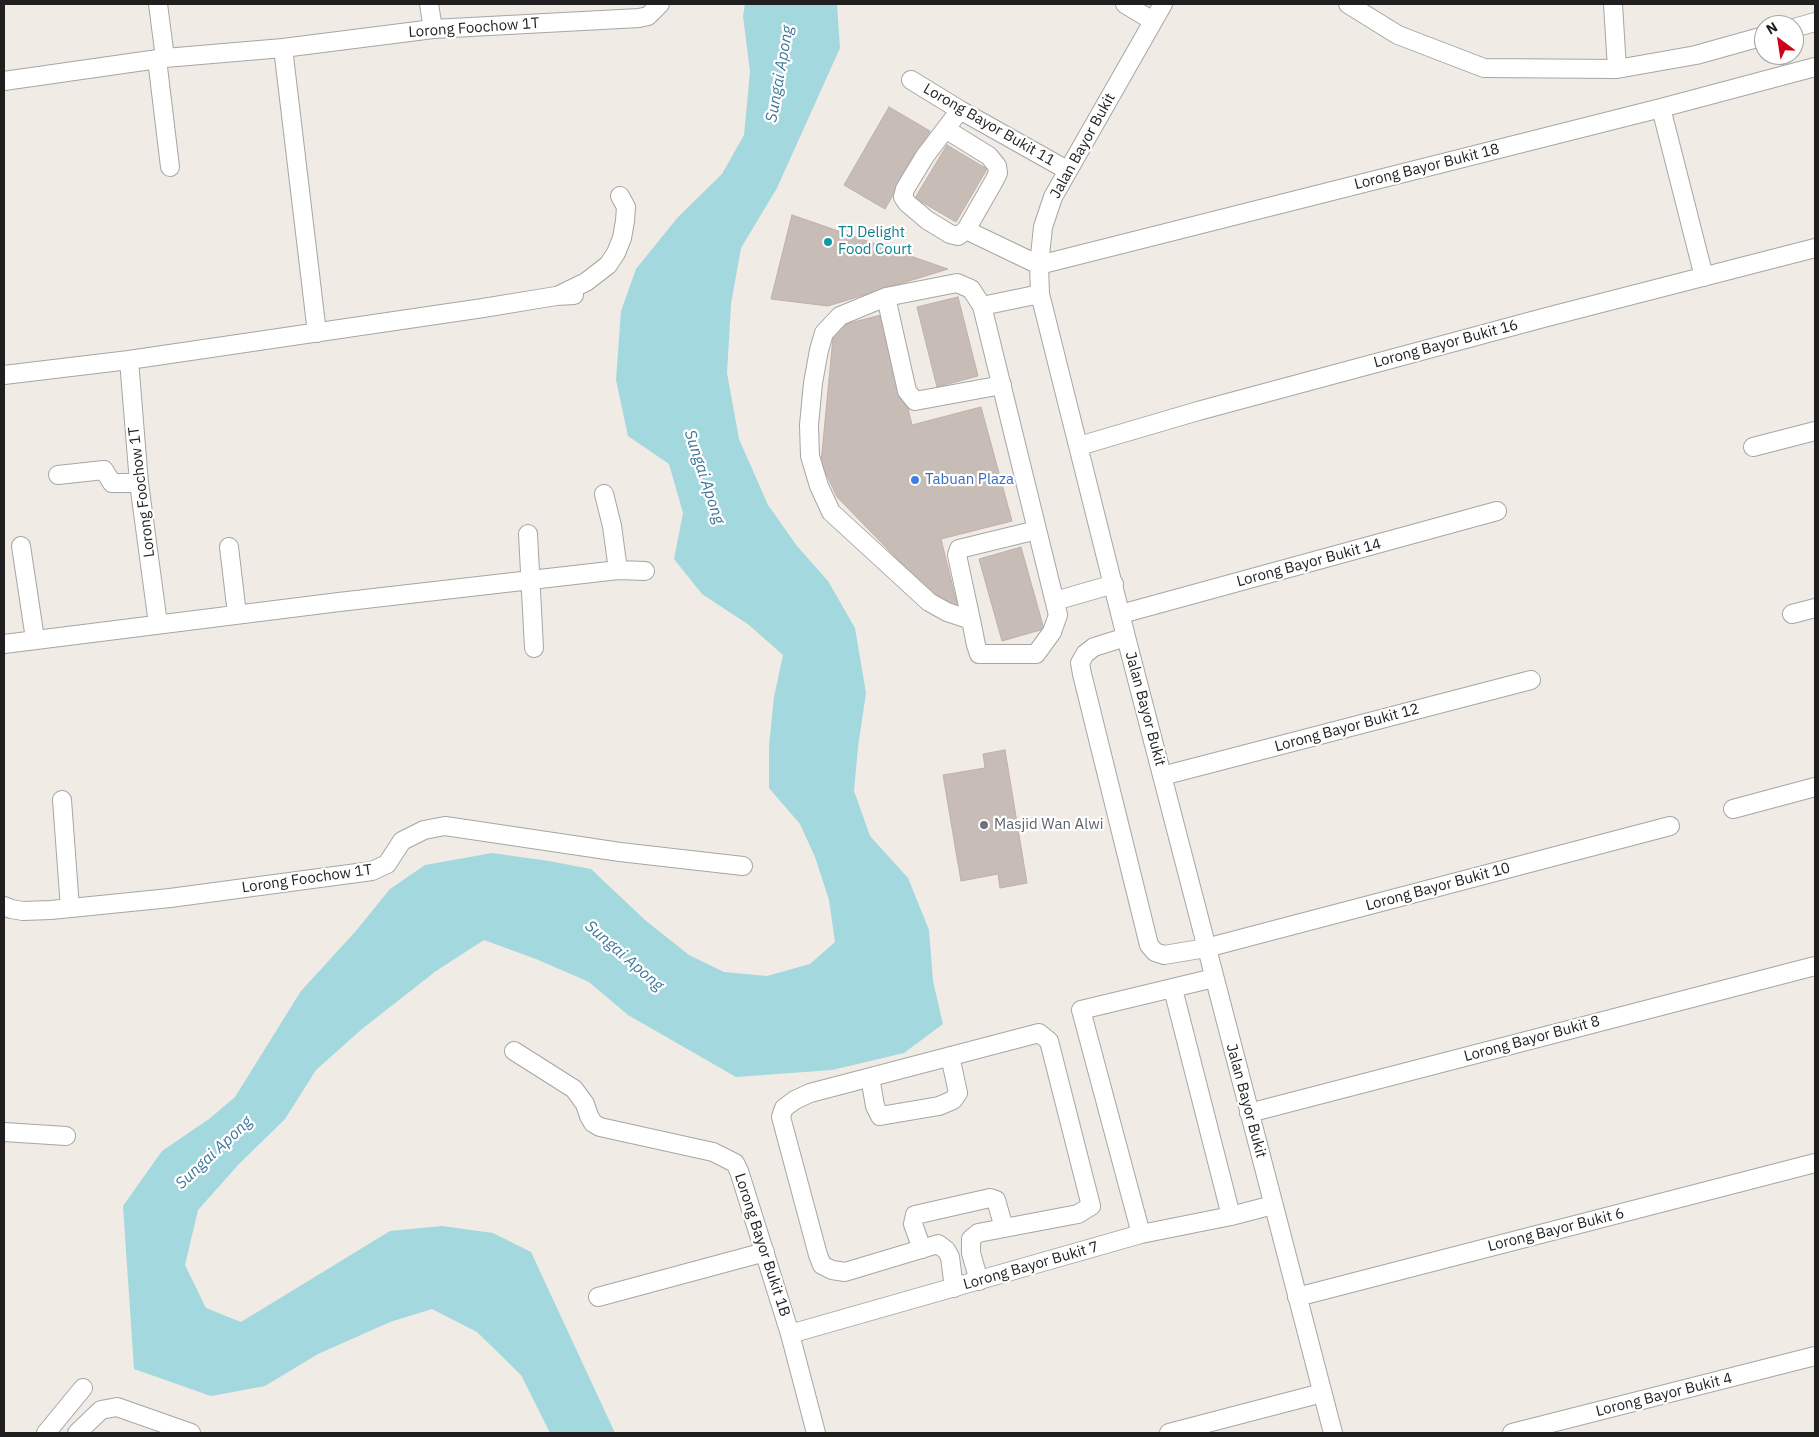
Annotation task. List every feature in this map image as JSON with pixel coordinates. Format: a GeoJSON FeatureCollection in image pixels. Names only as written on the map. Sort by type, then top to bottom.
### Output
{"type":"FeatureCollection","features":[{"type":"Feature","properties":{"kind":"street"},"geometry":{"type":"LineString","coordinates":[[158,4],[170,167]]}},
{"type":"Feature","properties":{"kind":"street"},"geometry":{"type":"LineString","coordinates":[[429,4],[432,29]]}},
{"type":"Feature","properties":{"kind":"street","name":"Lorong Foochow 1T"},"geometry":{"type":"LineString","coordinates":[[4,81],[161,59],[283,48],[432,29],[614,11],[639,18],[648,16],[660,4]]}},
{"type":"Feature","properties":{"kind":"street"},"geometry":{"type":"LineString","coordinates":[[1125,4],[1153,21]]}},
{"type":"Feature","properties":{"kind":"street","name":"Jalan Bayor Bukit"},"geometry":{"type":"LineString","coordinates":[[1163,4],[1053,197],[1043,227],[1039,264],[1040,294],[1206,948],[1333,1433]]}},
{"type":"Feature","properties":{"kind":"street"},"geometry":{"type":"LineString","coordinates":[[1348,4],[1398,35],[1484,68],[1617,69],[1696,55],[1754,39]]}},
{"type":"Feature","properties":{"kind":"street"},"geometry":{"type":"LineString","coordinates":[[1613,4],[1617,69]]}},
{"type":"Feature","properties":{"kind":"street"},"geometry":{"type":"LineString","coordinates":[[283,48],[317,333]]}},
{"type":"Feature","properties":{"kind":"street","name":"Lorong Bayor Bukit 18"},"geometry":{"type":"LineString","coordinates":[[1039,264],[1661,108],[1815,67]]}},
{"type":"Feature","properties":{"kind":"street","name":"Lorong Bayor Bukit 11"},"geometry":{"type":"LineString","coordinates":[[911,80],[1067,170]]}},
{"type":"Feature","properties":{"kind":"street"},"geometry":{"type":"LineString","coordinates":[[1661,108],[1704,277]]}},
{"type":"Feature","properties":{"kind":"street"},"geometry":{"type":"LineString","coordinates":[[947,130],[989,156],[997,166],[998,173],[966,230],[958,236],[950,234],[927,220],[907,203],[903,197],[905,189],[925,156],[947,130],[960,110]]}},
{"type":"Feature","properties":{"kind":"street"},"geometry":{"type":"LineString","coordinates":[[4,374],[128,360],[565,295],[608,266],[616,253],[622,238],[626,207],[620,196]]}},
{"type":"Feature","properties":{"kind":"street"},"geometry":{"type":"LineString","coordinates":[[966,230],[1039,264]]}},
{"type":"Feature","properties":{"kind":"street","name":"Lorong Bayor Bukit 16"},"geometry":{"type":"LineString","coordinates":[[1079,446],[1217,406],[1547,317],[1815,248]]}},
{"type":"Feature","properties":{"kind":"street"},"geometry":{"type":"LineString","coordinates":[[971,620],[947,612],[929,602],[831,512],[819,486],[810,456],[809,424],[813,383],[824,333],[840,316],[886,297],[957,283],[971,290],[982,306],[1058,615],[1052,632],[1036,654],[979,654],[957,555],[959,548],[1037,530]]}},
{"type":"Feature","properties":{"kind":"street"},"geometry":{"type":"LineString","coordinates":[[982,306],[1040,294]]}},
{"type":"Feature","properties":{"kind":"street"},"geometry":{"type":"LineString","coordinates":[[886,297],[908,391],[915,401],[1002,386]]}},
{"type":"Feature","properties":{"kind":"street","name":"Lorong Foochow 1T"},"geometry":{"type":"LineString","coordinates":[[128,360],[139,483],[158,624]]}},
{"type":"Feature","properties":{"kind":"street"},"geometry":{"type":"LineString","coordinates":[[1753,448],[1815,431]]}},
{"type":"Feature","properties":{"kind":"street"},"geometry":{"type":"LineString","coordinates":[[58,475],[104,470],[112,483],[139,483]]}},
{"type":"Feature","properties":{"kind":"street"},"geometry":{"type":"LineString","coordinates":[[604,494],[612,526],[618,570]]}},
{"type":"Feature","properties":{"kind":"street","name":"Lorong Bayor Bukit 14"},"geometry":{"type":"LineString","coordinates":[[1121,614],[1497,511]]}},
{"type":"Feature","properties":{"kind":"street"},"geometry":{"type":"LineString","coordinates":[[528,534],[534,648]]}},
{"type":"Feature","properties":{"kind":"street"},"geometry":{"type":"LineString","coordinates":[[21,546],[35,639]]}},
{"type":"Feature","properties":{"kind":"street"},"geometry":{"type":"LineString","coordinates":[[229,547],[238,614]]}},
{"type":"Feature","properties":{"kind":"street"},"geometry":{"type":"LineString","coordinates":[[4,644],[238,614],[530,580],[618,570],[645,571]]}},
{"type":"Feature","properties":{"kind":"street"},"geometry":{"type":"LineString","coordinates":[[1055,601],[1114,584]]}},
{"type":"Feature","properties":{"kind":"street"},"geometry":{"type":"LineString","coordinates":[[1792,614],[1815,608]]}},
{"type":"Feature","properties":{"kind":"street","name":"Lorong Bayor Bukit 10"},"geometry":{"type":"LineString","coordinates":[[1126,637],[1094,647],[1085,654],[1080,663],[1149,945],[1156,952],[1164,955],[1206,948],[1670,826]]}},
{"type":"Feature","properties":{"kind":"street","name":"Lorong Bayor Bukit 12"},"geometry":{"type":"LineString","coordinates":[[1162,776],[1531,680]]}},
{"type":"Feature","properties":{"kind":"street"},"geometry":{"type":"LineString","coordinates":[[1733,809],[1815,787]]}},
{"type":"Feature","properties":{"kind":"street"},"geometry":{"type":"LineString","coordinates":[[62,800],[70,908]]}},
{"type":"Feature","properties":{"kind":"street","name":"Lorong Foochow 1T"},"geometry":{"type":"LineString","coordinates":[[4,906],[11,910],[22,911],[70,908],[170,898],[372,871],[380,869],[387,864],[402,841],[424,830],[445,826],[620,852],[743,866]]}},
{"type":"Feature","properties":{"kind":"street","name":"Lorong Bayor Bukit 8"},"geometry":{"type":"LineString","coordinates":[[1249,1113],[1815,966]]}},
{"type":"Feature","properties":{"kind":"street"},"geometry":{"type":"LineString","coordinates":[[1141,1234],[1080,1010],[1214,978]]}},
{"type":"Feature","properties":{"kind":"street"},"geometry":{"type":"LineString","coordinates":[[1173,989],[1232,1216]]}},
{"type":"Feature","properties":{"kind":"street"},"geometry":{"type":"LineString","coordinates":[[1039,1033],[1049,1041],[1091,1206],[1078,1214],[978,1233],[845,1272],[832,1270],[822,1265],[781,1116],[784,1108],[810,1093],[870,1077],[1039,1033]]}},
{"type":"Feature","properties":{"kind":"street","name":"Lorong Bayor Bukit 1B"},"geometry":{"type":"LineString","coordinates":[[514,1051],[574,1089],[585,1104],[593,1123],[600,1127],[713,1152],[735,1163],[790,1334],[816,1433]]}},
{"type":"Feature","properties":{"kind":"street"},"geometry":{"type":"LineString","coordinates":[[870,1077],[875,1106],[880,1116],[939,1106],[953,1100],[958,1093],[950,1056]]}},
{"type":"Feature","properties":{"kind":"street"},"geometry":{"type":"LineString","coordinates":[[4,1132],[66,1136]]}},
{"type":"Feature","properties":{"kind":"street","name":"Lorong Bayor Bukit 6"},"geometry":{"type":"LineString","coordinates":[[1297,1297],[1815,1163]]}},
{"type":"Feature","properties":{"kind":"street"},"geometry":{"type":"LineString","coordinates":[[954,1288],[950,1257],[946,1250],[930,1247],[913,1224],[915,1216],[990,1198],[996,1200],[1004,1228]]}},
{"type":"Feature","properties":{"kind":"street","name":"Lorong Bayor Bukit 7"},"geometry":{"type":"LineString","coordinates":[[790,1334],[1141,1234],[1232,1216],[1273,1205]]}},
{"type":"Feature","properties":{"kind":"street"},"geometry":{"type":"LineString","coordinates":[[978,1233],[971,1239],[971,1253],[979,1281]]}},
{"type":"Feature","properties":{"kind":"street"},"geometry":{"type":"LineString","coordinates":[[598,1296],[765,1252]]}},
{"type":"Feature","properties":{"kind":"street","name":"Lorong Bayor Bukit 4"},"geometry":{"type":"LineString","coordinates":[[1512,1433],[1815,1356]]}},
{"type":"Feature","properties":{"kind":"street"},"geometry":{"type":"LineString","coordinates":[[46,1433],[84,1388]]}},
{"type":"Feature","properties":{"kind":"street"},"geometry":{"type":"LineString","coordinates":[[1169,1433],[1322,1393]]}},
{"type":"Feature","properties":{"kind":"street"},"geometry":{"type":"LineString","coordinates":[[77,1433],[101,1410],[117,1407],[191,1433]]}},
{"type":"Feature","properties":{"kind":"water","name":"Sungai Apong"},"geometry":{"type":"Polygon","coordinates":[[[745,4],[837,4],[840,48],[777,188],[741,248],[731,304],[727,373],[739,439],[768,505],[797,546],[828,581],[855,628],[866,693],[854,791],[870,836],[908,878],[929,930],[933,981],[943,1024],[904,1053],[832,1070],[736,1077],[628,1015],[589,982],[536,959],[484,940],[436,971],[362,1029],[316,1070],[285,1119],[239,1164],[198,1210],[185,1265],[206,1308],[241,1322],[390,1231],[442,1226],[493,1233],[531,1252],[615,1433],[550,1433],[521,1375],[477,1332],[432,1309],[390,1322],[318,1354],[265,1386],[211,1396],[134,1369],[123,1206],[162,1151],[209,1119],[235,1097],[301,991],[355,932],[390,889],[425,865],[492,853],[591,869],[645,920],[689,955],[724,972],[767,976],[810,964],[835,942],[829,900],[815,857],[800,824],[769,788],[769,746],[774,697],[783,655],[749,625],[702,594],[674,559],[683,513],[669,464],[628,436],[616,380],[621,311],[636,269],[678,217],[722,174],[744,135],[750,72],[743,16],[745,4]]]}},
{"type":"Feature","properties":{"kind":"building"},"geometry":{"type":"Polygon","coordinates":[[[889,107],[930,131],[885,209],[844,185],[889,107]]]}},
{"type":"Feature","properties":{"kind":"building"},"geometry":{"type":"Polygon","coordinates":[[[947,145],[987,169],[956,222],[915,198],[947,145]]]}},
{"type":"Feature","properties":{"kind":"building","name":"TJ Delight Food Court"},"geometry":{"type":"Polygon","coordinates":[[[792,215],[948,269],[828,306],[771,299],[792,215]]]}},
{"type":"Feature","properties":{"kind":"building"},"geometry":{"type":"Polygon","coordinates":[[[958,297],[978,376],[937,387],[917,307],[958,297]]]}},
{"type":"Feature","properties":{"kind":"building","name":"Tabuan Plaza"},"geometry":{"type":"Polygon","coordinates":[[[885,314],[912,425],[981,407],[1012,521],[941,539],[960,616],[935,598],[837,497],[821,463],[834,327],[885,314]]]}},
{"type":"Feature","properties":{"kind":"building"},"geometry":{"type":"Polygon","coordinates":[[[1021,547],[1044,629],[1002,641],[979,559],[1021,547]]]}},
{"type":"Feature","properties":{"kind":"building","name":"Masjid Wan Alwi"},"geometry":{"type":"Polygon","coordinates":[[[1005,750],[1027,883],[1000,888],[998,874],[961,881],[943,775],[985,768],[983,754],[1005,750]]]}},
{"type":"Feature","properties":{"kind":"place","name":"TJ Delight Food Court"},"geometry":{"type":"Point","coordinates":[828,242]}},
{"type":"Feature","properties":{"kind":"place","name":"Tabuan Plaza"},"geometry":{"type":"Point","coordinates":[915,480]}},
{"type":"Feature","properties":{"kind":"place","name":"Masjid Wan Alwi"},"geometry":{"type":"Point","coordinates":[984,825]}}]}
